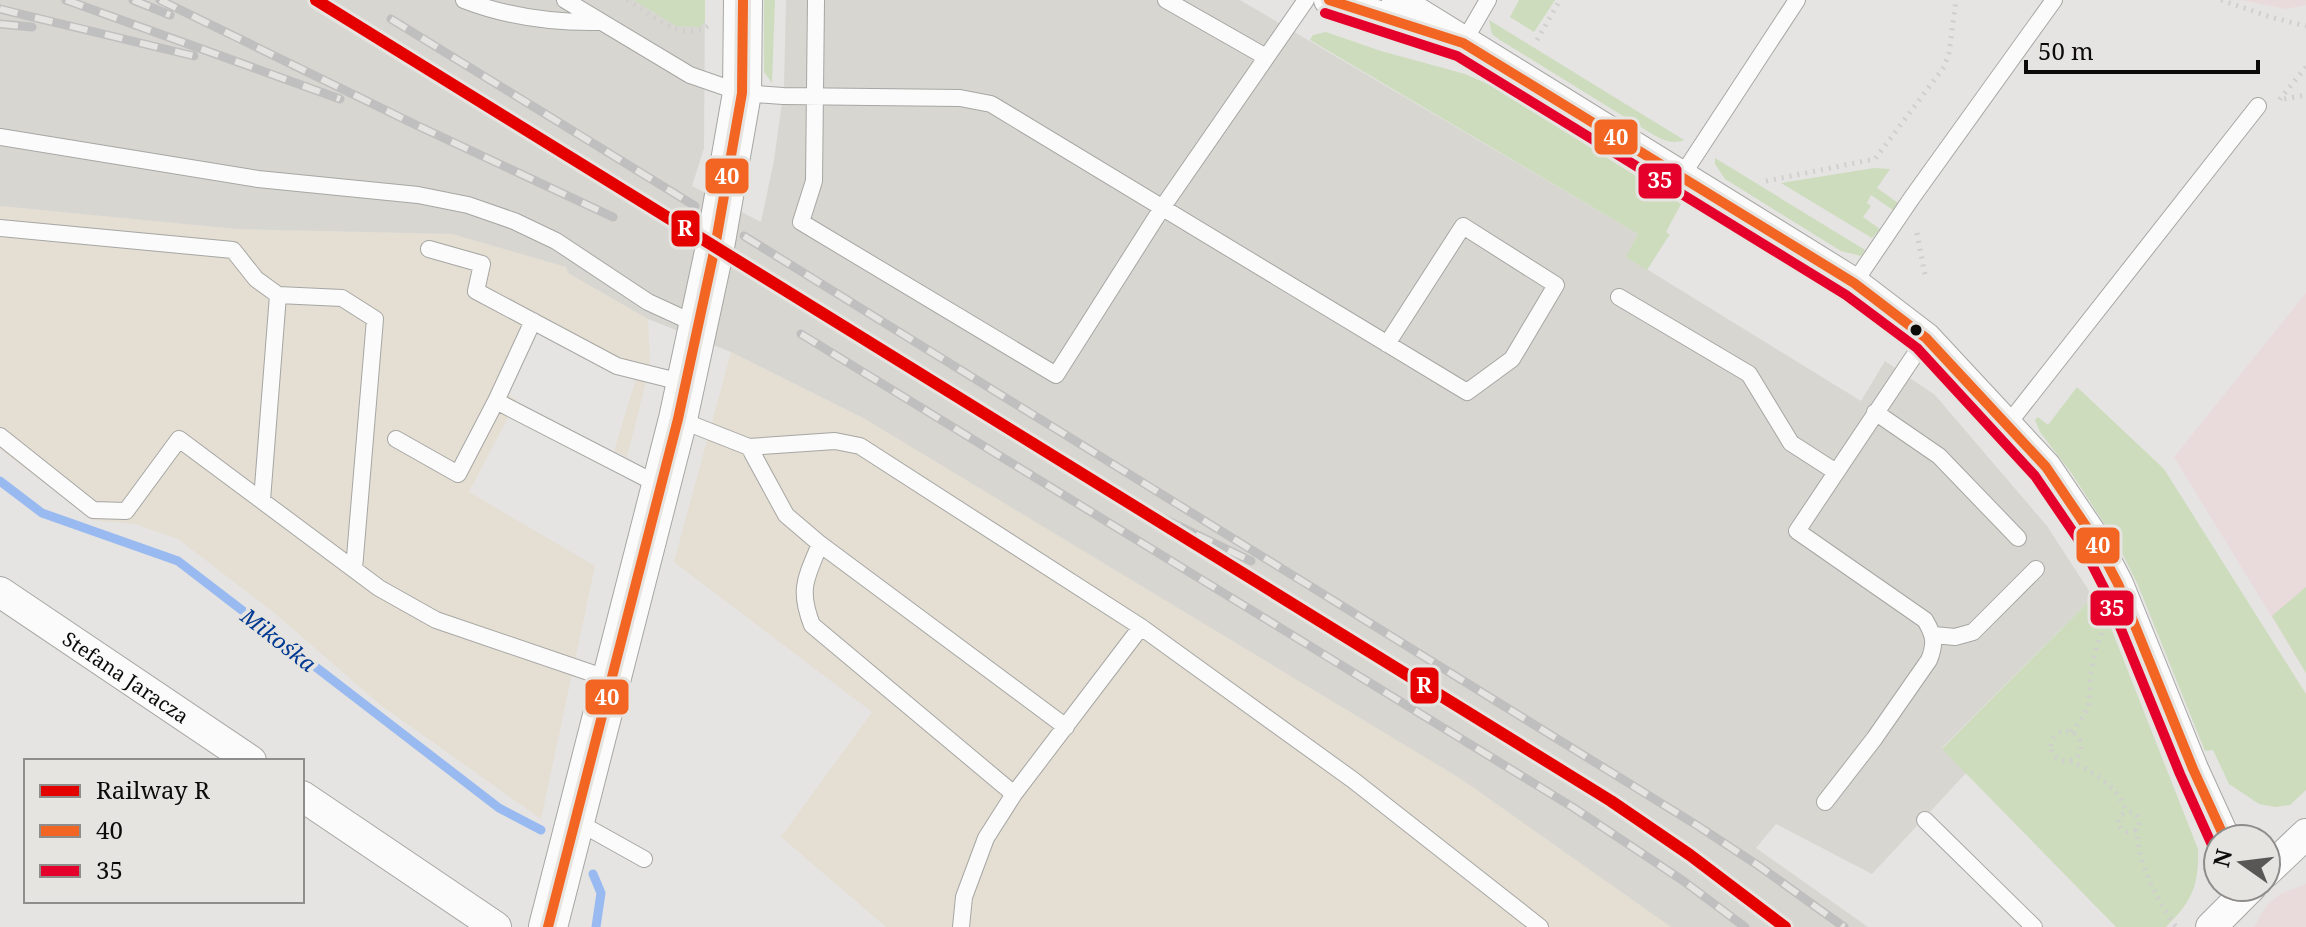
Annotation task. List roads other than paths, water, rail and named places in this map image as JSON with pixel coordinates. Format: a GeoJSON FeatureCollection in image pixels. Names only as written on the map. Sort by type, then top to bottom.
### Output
{"type":"FeatureCollection","features":[{"type":"Feature","properties":{"kind":"street"},"geometry":{"type":"LineString","coordinates":[[548,927],[682,401],[715,247],[742,93],[743,0]]}},
{"type":"Feature","properties":{"kind":"street"},"geometry":{"type":"LineString","coordinates":[[1329,0],[1463,43]]}},
{"type":"Feature","properties":{"kind":"street"},"geometry":{"type":"LineString","coordinates":[[1397,0],[1854,283],[1926,338],[2046,467],[2094,538],[2127,605],[2218,823]]}},
{"type":"Feature","properties":{"kind":"street","name":"Stefana Jaracza"},"geometry":{"type":"LineString","coordinates":[[0,592],[248,759]]}},
{"type":"Feature","properties":{"kind":"street"},"geometry":{"type":"LineString","coordinates":[[304,797],[496,927]]}},
{"type":"Feature","properties":{"kind":"street"},"geometry":{"type":"LineString","coordinates":[[2282,857],[2306,834]]}},
{"type":"Feature","properties":{"kind":"street"},"geometry":{"type":"LineString","coordinates":[[2221,923],[2238,903]]}},
{"type":"Feature","properties":{"kind":"lane"},"geometry":{"type":"LineString","coordinates":[[464,0],[507,15],[602,22]]}},
{"type":"Feature","properties":{"kind":"lane"},"geometry":{"type":"LineString","coordinates":[[565,0],[690,75],[742,93],[960,98],[991,104],[1162,208],[1387,344],[1467,392],[1512,359],[1556,285],[1463,226],[1387,344]]}},
{"type":"Feature","properties":{"kind":"lane"},"geometry":{"type":"LineString","coordinates":[[816,0],[814,181],[801,222],[1056,375],[1162,208],[1306,0]]}},
{"type":"Feature","properties":{"kind":"lane"},"geometry":{"type":"LineString","coordinates":[[1166,0],[1266,57]]}},
{"type":"Feature","properties":{"kind":"lane"},"geometry":{"type":"LineString","coordinates":[[1463,43],[1488,0]]}},
{"type":"Feature","properties":{"kind":"lane"},"geometry":{"type":"LineString","coordinates":[[1681,177],[1797,0]]}},
{"type":"Feature","properties":{"kind":"lane"},"geometry":{"type":"LineString","coordinates":[[1854,283],[2054,0]]}},
{"type":"Feature","properties":{"kind":"lane"},"geometry":{"type":"LineString","coordinates":[[2008,424],[2258,106]]}},
{"type":"Feature","properties":{"kind":"lane"},"geometry":{"type":"LineString","coordinates":[[0,137],[258,179],[418,195],[468,205],[514,221],[556,241],[648,302],[698,325]]}},
{"type":"Feature","properties":{"kind":"lane"},"geometry":{"type":"LineString","coordinates":[[0,228],[233,250],[256,279],[278,295],[342,298],[375,319],[354,569]]}},
{"type":"Feature","properties":{"kind":"lane"},"geometry":{"type":"LineString","coordinates":[[429,249],[482,264],[476,291],[682,401],[749,447],[786,515],[820,544],[1066,727]]}},
{"type":"Feature","properties":{"kind":"lane"},"geometry":{"type":"LineString","coordinates":[[262,500],[278,295]]}},
{"type":"Feature","properties":{"kind":"lane"},"geometry":{"type":"LineString","coordinates":[[1619,297],[1749,374],[1791,443],[1836,472]]}},
{"type":"Feature","properties":{"kind":"lane"},"geometry":{"type":"LineString","coordinates":[[396,439],[458,474],[533,321]]}},
{"type":"Feature","properties":{"kind":"lane"},"geometry":{"type":"LineString","coordinates":[[1825,802],[1929,660],[1934,648],[1934,635],[1925,620],[1797,531],[1926,338]]}},
{"type":"Feature","properties":{"kind":"lane"},"geometry":{"type":"LineString","coordinates":[[496,401],[661,486]]}},
{"type":"Feature","properties":{"kind":"lane"},"geometry":{"type":"LineString","coordinates":[[1875,412],[1939,456],[2018,538]]}},
{"type":"Feature","properties":{"kind":"lane"},"geometry":{"type":"LineString","coordinates":[[0,436],[93,510],[126,511],[179,439],[379,588],[436,620],[612,680]]}},
{"type":"Feature","properties":{"kind":"lane"},"geometry":{"type":"LineString","coordinates":[[749,447],[835,441],[860,446],[1141,627],[1353,780],[1540,927]]}},
{"type":"Feature","properties":{"kind":"lane"},"geometry":{"type":"LineString","coordinates":[[820,544],[807,574],[803,602],[812,625],[1014,794]]}},
{"type":"Feature","properties":{"kind":"lane"},"geometry":{"type":"LineString","coordinates":[[1934,635],[1955,637],[1973,632],[2036,569]]}},
{"type":"Feature","properties":{"kind":"lane"},"geometry":{"type":"LineString","coordinates":[[961,927],[964,897],[986,838],[1014,794],[1141,627]]}},
{"type":"Feature","properties":{"kind":"lane"},"geometry":{"type":"LineString","coordinates":[[1925,820],[2034,927]]}},
{"type":"Feature","properties":{"kind":"lane"},"geometry":{"type":"LineString","coordinates":[[574,821],[644,859]]}},
{"type":"Feature","properties":{"kind":"waterway","name":"Mikośka"},"geometry":{"type":"LineString","coordinates":[[0,481],[42,513],[178,561],[499,808],[541,830]]}},
{"type":"Feature","properties":{"kind":"waterway","name":"Mikośka"},"geometry":{"type":"LineString","coordinates":[[593,874],[601,893],[596,927]]}},
{"type":"Feature","properties":{"kind":"railway"},"geometry":{"type":"LineString","coordinates":[[66,0],[340,99]]}},
{"type":"Feature","properties":{"kind":"railway"},"geometry":{"type":"LineString","coordinates":[[133,0],[170,15]]}},
{"type":"Feature","properties":{"kind":"railway"},"geometry":{"type":"LineString","coordinates":[[160,0],[613,217]]}},
{"type":"Feature","properties":{"kind":"railway"},"geometry":{"type":"LineString","coordinates":[[0,9],[194,56]]}},
{"type":"Feature","properties":{"kind":"railway"},"geometry":{"type":"LineString","coordinates":[[391,19],[695,206]]}},
{"type":"Feature","properties":{"kind":"railway"},"geometry":{"type":"LineString","coordinates":[[0,24],[32,27]]}},
{"type":"Feature","properties":{"kind":"railway"},"geometry":{"type":"LineString","coordinates":[[744,236],[1698,826],[1844,927]]}},
{"type":"Feature","properties":{"kind":"railway"},"geometry":{"type":"LineString","coordinates":[[801,334],[1574,808],[1682,880],[1745,927]]}},
{"type":"Feature","properties":{"kind":"railway"},"geometry":{"type":"LineString","coordinates":[[1131,503],[1251,561]]}},
{"type":"Feature","properties":{"kind":"rail line","name":"R"},"geometry":{"type":"LineString","coordinates":[[316,0],[1611,801],[1690,855],[1785,927]]}}]}
